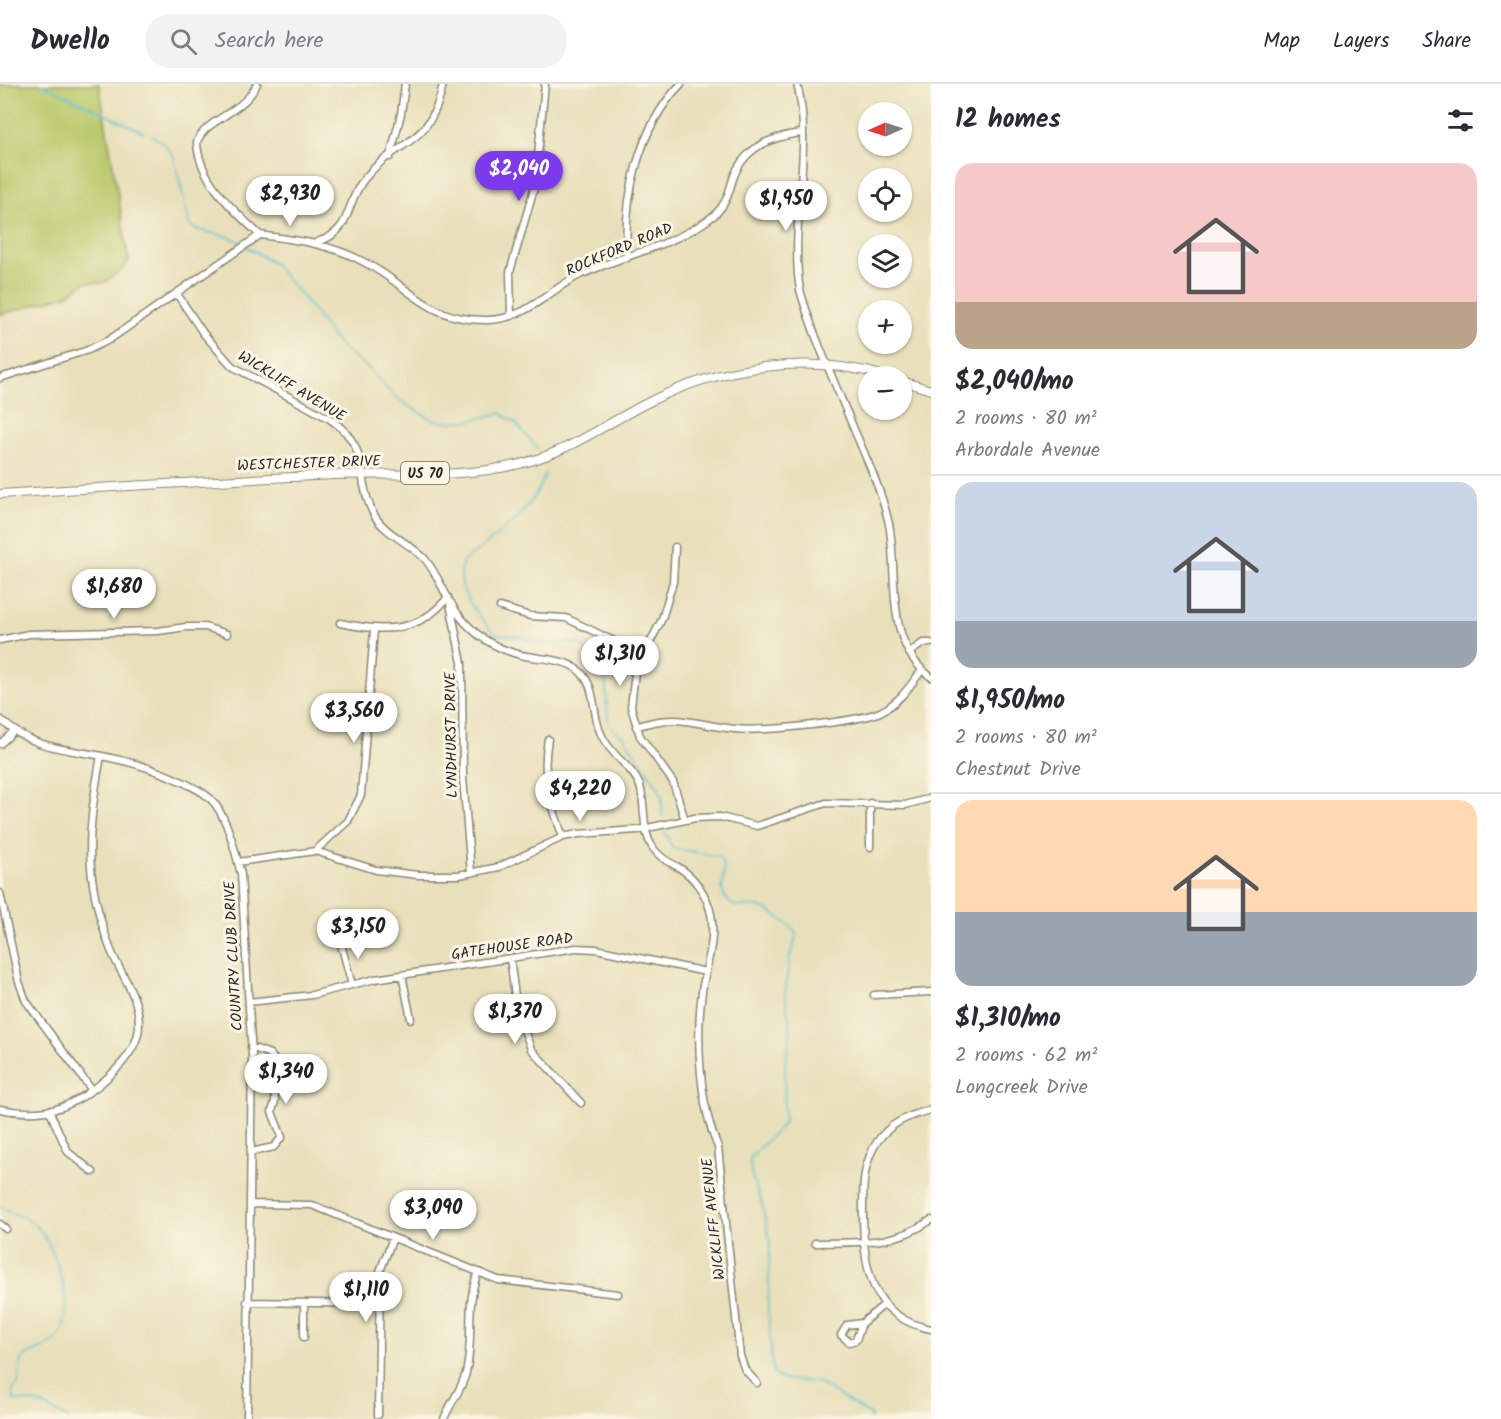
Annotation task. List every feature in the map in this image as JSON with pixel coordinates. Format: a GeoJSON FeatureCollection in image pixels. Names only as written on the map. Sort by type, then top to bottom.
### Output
{"type":"FeatureCollection","features":[{"type":"Feature","properties":{"kind":"main road","name":"WESTCHESTER DRIVE"},"geometry":{"type":"LineString","coordinates":[[0,494],[170,482],[453,472],[505,466],[536,459],[567,447],[649,402],[695,382],[735,371],[814,364],[858,371]]}},
{"type":"Feature","properties":{"kind":"main road"},"geometry":{"type":"LineString","coordinates":[[912,384],[931,390]]}},
{"type":"Feature","properties":{"kind":"street"},"geometry":{"type":"LineString","coordinates":[[0,378],[88,350],[130,328],[260,235],[218,191],[202,162],[197,141],[202,132],[247,100],[257,84]]}},
{"type":"Feature","properties":{"kind":"street"},"geometry":{"type":"LineString","coordinates":[[390,157],[401,114],[405,84]]}},
{"type":"Feature","properties":{"kind":"street"},"geometry":{"type":"LineString","coordinates":[[317,242],[327,239],[344,226],[354,193],[365,177],[416,138],[432,119],[442,84]]}},
{"type":"Feature","properties":{"kind":"street"},"geometry":{"type":"LineString","coordinates":[[511,316],[510,272],[537,177],[545,84]]}},
{"type":"Feature","properties":{"kind":"street"},"geometry":{"type":"LineString","coordinates":[[627,258],[627,210],[633,181],[650,130],[674,88],[681,84]]}},
{"type":"Feature","properties":{"kind":"street"},"geometry":{"type":"LineString","coordinates":[[798,84],[801,133],[798,276],[804,303],[884,506],[893,551],[898,628],[909,653],[922,670],[931,677]]}},
{"type":"Feature","properties":{"kind":"street","name":"ROCKFORD ROAD"},"geometry":{"type":"LineString","coordinates":[[260,235],[317,242],[363,261],[383,272],[416,300],[438,311],[472,320],[511,316],[542,302],[581,275],[685,234],[710,219],[726,202],[737,170],[751,151],[773,138],[801,133]]}},
{"type":"Feature","properties":{"kind":"street","name":"WICKLIFF AVENUE"},"geometry":{"type":"LineString","coordinates":[[177,294],[202,333],[232,366],[344,430],[359,453],[372,511],[384,526],[425,560],[458,614],[475,632],[495,646],[521,655],[566,662],[583,674],[591,688],[602,738],[639,783],[646,828],[657,852],[688,874],[698,884],[706,898],[713,932],[700,1012],[704,1095],[708,1121],[718,1147],[740,1356],[746,1370],[757,1383]]}},
{"type":"Feature","properties":{"kind":"street"},"geometry":{"type":"LineString","coordinates":[[675,547],[673,582],[665,610],[635,672],[631,691],[631,707],[636,727],[673,782],[685,820]]}},
{"type":"Feature","properties":{"kind":"street"},"geometry":{"type":"LineString","coordinates":[[340,623],[374,630],[397,629],[416,624],[434,613],[448,597]]}},
{"type":"Feature","properties":{"kind":"street","name":"LYNDHURST DRIVE"},"geometry":{"type":"LineString","coordinates":[[448,597],[462,663],[463,778],[471,873]]}},
{"type":"Feature","properties":{"kind":"street"},"geometry":{"type":"LineString","coordinates":[[500,606],[530,616],[566,618],[643,655]]}},
{"type":"Feature","properties":{"kind":"street"},"geometry":{"type":"LineString","coordinates":[[0,639],[29,634],[158,631],[186,627],[205,627],[227,634]]}},
{"type":"Feature","properties":{"kind":"street"},"geometry":{"type":"LineString","coordinates":[[315,851],[348,821],[361,795],[374,630]]}},
{"type":"Feature","properties":{"kind":"street"},"geometry":{"type":"LineString","coordinates":[[909,653],[922,643],[931,643]]}},
{"type":"Feature","properties":{"kind":"street"},"geometry":{"type":"LineString","coordinates":[[636,727],[657,720],[680,718],[753,731],[860,717],[880,712],[897,700],[922,670]]}},
{"type":"Feature","properties":{"kind":"street","name":"COUNTRY CLUB DRIVE"},"geometry":{"type":"LineString","coordinates":[[0,719],[13,732],[55,749],[101,756],[158,772],[205,794],[220,813],[238,862],[241,874],[251,1047],[247,1419]]}},
{"type":"Feature","properties":{"kind":"street"},"geometry":{"type":"LineString","coordinates":[[0,744],[13,732]]}},
{"type":"Feature","properties":{"kind":"street"},"geometry":{"type":"LineString","coordinates":[[548,739],[543,765],[548,796],[563,837]]}},
{"type":"Feature","properties":{"kind":"street"},"geometry":{"type":"LineString","coordinates":[[0,1109],[20,1112],[59,1108],[91,1089],[128,1058],[137,1042],[140,1024],[135,997],[104,930],[90,873],[90,815],[101,756]]}},
{"type":"Feature","properties":{"kind":"street"},"geometry":{"type":"LineString","coordinates":[[238,862],[315,851],[376,870],[398,874],[471,873],[519,860],[563,837],[720,817],[757,826],[820,804],[905,805],[931,798]]}},
{"type":"Feature","properties":{"kind":"street"},"geometry":{"type":"LineString","coordinates":[[870,803],[870,847]]}},
{"type":"Feature","properties":{"kind":"street"},"geometry":{"type":"LineString","coordinates":[[0,893],[3,928],[26,1001],[91,1089]]}},
{"type":"Feature","properties":{"kind":"street"},"geometry":{"type":"LineString","coordinates":[[340,940],[352,985]]}},
{"type":"Feature","properties":{"kind":"street","name":"GATEHOUSE ROAD"},"geometry":{"type":"LineString","coordinates":[[249,1002],[312,995],[402,975],[576,948],[596,949],[706,972]]}},
{"type":"Feature","properties":{"kind":"street"},"geometry":{"type":"LineString","coordinates":[[510,958],[517,1011],[531,1049],[582,1103]]}},
{"type":"Feature","properties":{"kind":"street"},"geometry":{"type":"LineString","coordinates":[[402,975],[411,1019]]}},
{"type":"Feature","properties":{"kind":"street"},"geometry":{"type":"LineString","coordinates":[[874,996],[931,992]]}},
{"type":"Feature","properties":{"kind":"street"},"geometry":{"type":"LineString","coordinates":[[251,1047],[270,1054],[274,1059],[275,1101],[272,1112],[282,1137],[274,1147],[251,1152]]}},
{"type":"Feature","properties":{"kind":"street"},"geometry":{"type":"LineString","coordinates":[[49,1110],[68,1152],[93,1172]]}},
{"type":"Feature","properties":{"kind":"street"},"geometry":{"type":"LineString","coordinates":[[931,1110],[898,1122],[886,1132],[871,1152],[864,1181],[864,1242],[869,1277],[885,1304],[909,1322],[931,1329]]}},
{"type":"Feature","properties":{"kind":"street"},"geometry":{"type":"LineString","coordinates":[[250,1204],[312,1205],[498,1280],[618,1294]]}},
{"type":"Feature","properties":{"kind":"street"},"geometry":{"type":"LineString","coordinates":[[815,1243],[864,1242],[898,1238],[914,1232],[931,1220]]}},
{"type":"Feature","properties":{"kind":"street"},"geometry":{"type":"LineString","coordinates":[[0,1224],[6,1229]]}},
{"type":"Feature","properties":{"kind":"street"},"geometry":{"type":"LineString","coordinates":[[378,1415],[380,1271],[393,1238]]}},
{"type":"Feature","properties":{"kind":"street"},"geometry":{"type":"LineString","coordinates":[[453,1419],[445,1418],[464,1382],[467,1369],[470,1301],[478,1272]]}},
{"type":"Feature","properties":{"kind":"street"},"geometry":{"type":"LineString","coordinates":[[247,1302],[378,1304]]}},
{"type":"Feature","properties":{"kind":"street"},"geometry":{"type":"LineString","coordinates":[[304,1303],[304,1337]]}},
{"type":"Feature","properties":{"kind":"street"},"geometry":{"type":"LineString","coordinates":[[862,1323],[885,1304]]}},
{"type":"Feature","properties":{"kind":"green space"},"geometry":{"type":"Polygon","coordinates":[[[0,84],[99,84],[129,261],[121,271],[103,283],[86,282],[67,295],[0,315],[0,84]]]}},
{"type":"Feature","properties":{"kind":"waterway"},"geometry":{"type":"LineString","coordinates":[[42,84],[143,132]]}},
{"type":"Feature","properties":{"kind":"waterway"},"geometry":{"type":"LineString","coordinates":[[152,136],[163,142],[174,157],[190,226],[236,239],[242,243]]}},
{"type":"Feature","properties":{"kind":"waterway"},"geometry":{"type":"LineString","coordinates":[[246,246],[273,263],[306,301],[338,344],[368,368],[393,395],[433,420],[444,422],[469,421],[500,413],[516,423],[537,448]]}},
{"type":"Feature","properties":{"kind":"waterway"},"geometry":{"type":"LineString","coordinates":[[545,474],[532,500],[511,524],[463,561],[461,582],[464,591],[475,610],[495,634],[522,637],[536,643],[578,643],[599,662],[605,672],[608,721],[612,728],[624,737],[658,787],[662,796],[662,816]]}},
{"type":"Feature","properties":{"kind":"waterway"},"geometry":{"type":"LineString","coordinates":[[664,829],[672,848],[718,856],[724,868],[722,890],[730,903],[735,906],[762,908],[780,918],[795,931],[796,937],[789,960],[785,994],[791,1031],[785,1063],[784,1123],[750,1158],[751,1174],[761,1201],[770,1242],[768,1309],[773,1374],[782,1379],[819,1383],[870,1415],[871,1419]]}},
{"type":"Feature","properties":{"kind":"waterway"},"geometry":{"type":"LineString","coordinates":[[0,1206],[32,1223],[44,1236],[58,1266],[65,1301],[62,1332],[54,1342],[21,1359],[18,1385],[13,1389],[14,1400],[39,1403],[69,1419]]}}]}
